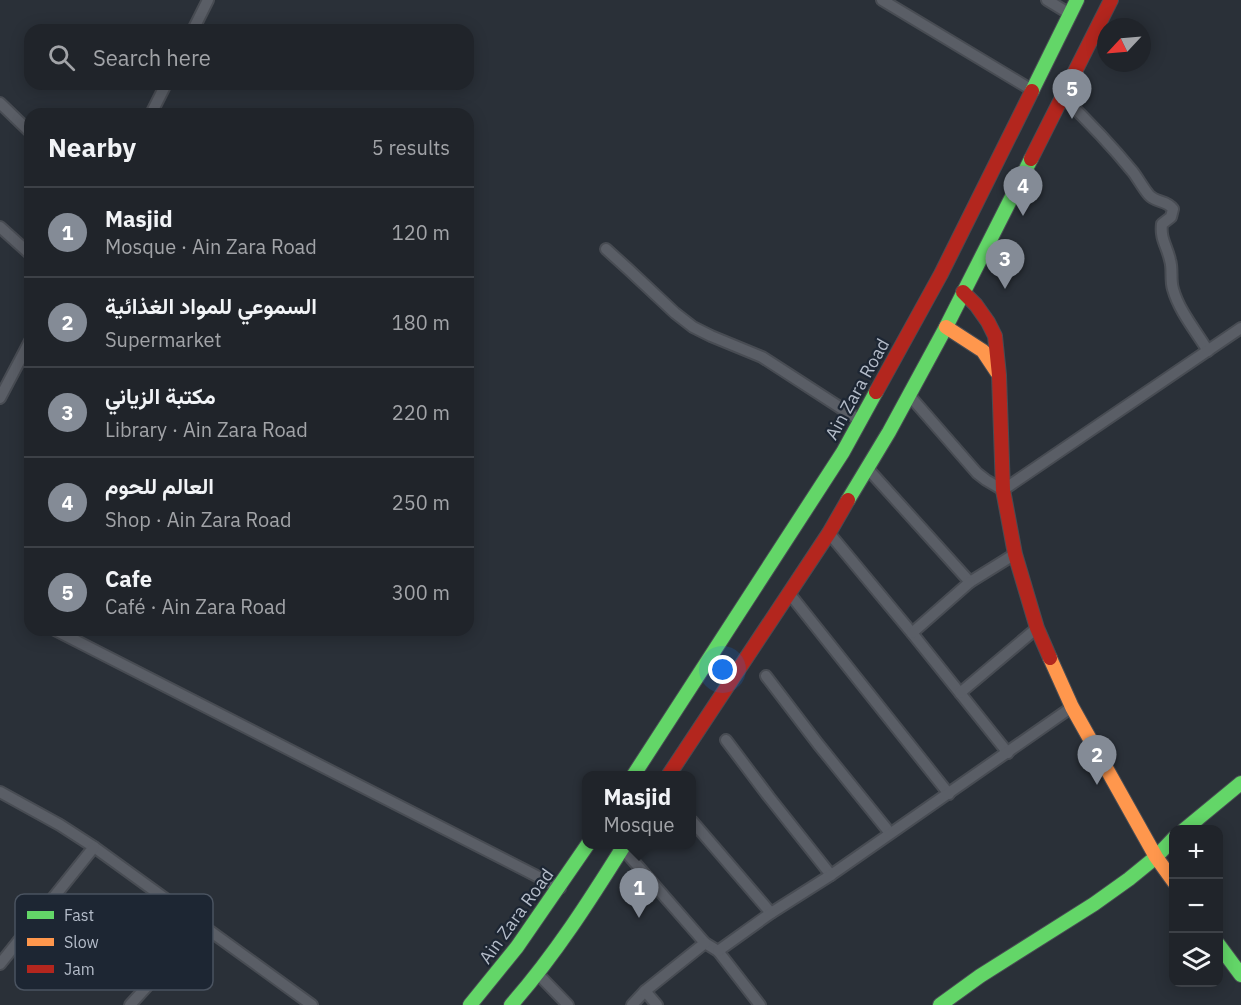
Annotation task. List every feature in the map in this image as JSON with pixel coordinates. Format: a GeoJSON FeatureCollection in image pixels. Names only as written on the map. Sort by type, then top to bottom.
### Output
{"type":"FeatureCollection","features":[{"type":"Feature","properties":{"kind":"main road","name":"Ain Zara Road"},"geometry":{"type":"LineString","coordinates":[[636,771],[824,482],[861,421],[941,274],[1077,0]]}},
{"type":"Feature","properties":{"kind":"main road"},"geometry":{"type":"LineString","coordinates":[[671,771],[829,533],[868,468],[946,327],[1111,0]]}},
{"type":"Feature","properties":{"kind":"main road"},"geometry":{"type":"LineString","coordinates":[[963,292],[976,305],[995,336],[999,375],[1003,490],[1015,554],[1036,628],[1072,707],[1156,857],[1171,879]]}},
{"type":"Feature","properties":{"kind":"main road"},"geometry":{"type":"LineString","coordinates":[[946,327],[983,351],[999,375]]}},
{"type":"Feature","properties":{"kind":"main road"},"geometry":{"type":"LineString","coordinates":[[1190,825],[1241,783]]}},
{"type":"Feature","properties":{"kind":"main road"},"geometry":{"type":"LineString","coordinates":[[940,1005],[980,976],[1130,879],[1156,857],[1169,842]]}},
{"type":"Feature","properties":{"kind":"main road","name":"Ain Zara Road"},"geometry":{"type":"LineString","coordinates":[[470,1005],[486,988],[560,888],[585,849]]}},
{"type":"Feature","properties":{"kind":"main road"},"geometry":{"type":"LineString","coordinates":[[511,1005],[538,974],[585,908],[623,849]]}},
{"type":"Feature","properties":{"kind":"main road"},"geometry":{"type":"LineString","coordinates":[[1223,951],[1241,975]]}},
{"type":"Feature","properties":{"kind":"street"},"geometry":{"type":"LineString","coordinates":[[196,24],[208,0]]}},
{"type":"Feature","properties":{"kind":"street"},"geometry":{"type":"LineString","coordinates":[[882,0],[1032,90]]}},
{"type":"Feature","properties":{"kind":"street"},"geometry":{"type":"LineString","coordinates":[[1047,0],[1070,14]]}},
{"type":"Feature","properties":{"kind":"street"},"geometry":{"type":"LineString","coordinates":[[154,108],[163,90]]}},
{"type":"Feature","properties":{"kind":"street"},"geometry":{"type":"LineString","coordinates":[[1062,96],[1086,118],[1150,195],[1170,205],[1173,209],[1171,217],[1162,224],[1161,232],[1171,262],[1173,290],[1208,351]]}},
{"type":"Feature","properties":{"kind":"street"},"geometry":{"type":"LineString","coordinates":[[0,103],[24,126]]}},
{"type":"Feature","properties":{"kind":"street"},"geometry":{"type":"LineString","coordinates":[[0,227],[24,249]]}},
{"type":"Feature","properties":{"kind":"street"},"geometry":{"type":"LineString","coordinates":[[606,249],[693,327],[762,357],[861,421]]}},
{"type":"Feature","properties":{"kind":"street"},"geometry":{"type":"LineString","coordinates":[[909,395],[977,473],[1003,490],[1241,328]]}},
{"type":"Feature","properties":{"kind":"street"},"geometry":{"type":"LineString","coordinates":[[0,398],[24,352]]}},
{"type":"Feature","properties":{"kind":"street"},"geometry":{"type":"LineString","coordinates":[[868,468],[970,582]]}},
{"type":"Feature","properties":{"kind":"street"},"geometry":{"type":"LineString","coordinates":[[829,533],[1008,753]]}},
{"type":"Feature","properties":{"kind":"street"},"geometry":{"type":"LineString","coordinates":[[912,633],[970,582],[1015,554]]}},
{"type":"Feature","properties":{"kind":"street"},"geometry":{"type":"LineString","coordinates":[[789,593],[949,794]]}},
{"type":"Feature","properties":{"kind":"street"},"geometry":{"type":"LineString","coordinates":[[960,693],[1036,628]]}},
{"type":"Feature","properties":{"kind":"street"},"geometry":{"type":"LineString","coordinates":[[67,636],[560,888]]}},
{"type":"Feature","properties":{"kind":"street"},"geometry":{"type":"LineString","coordinates":[[766,676],[890,833]]}},
{"type":"Feature","properties":{"kind":"street"},"geometry":{"type":"LineString","coordinates":[[718,951],[949,794],[1072,707]]}},
{"type":"Feature","properties":{"kind":"street"},"geometry":{"type":"LineString","coordinates":[[726,740],[831,875]]}},
{"type":"Feature","properties":{"kind":"street"},"geometry":{"type":"LineString","coordinates":[[0,792],[60,825],[160,894]]}},
{"type":"Feature","properties":{"kind":"street"},"geometry":{"type":"LineString","coordinates":[[696,826],[771,913]]}},
{"type":"Feature","properties":{"kind":"street"},"geometry":{"type":"LineString","coordinates":[[56,894],[94,847]]}},
{"type":"Feature","properties":{"kind":"street"},"geometry":{"type":"LineString","coordinates":[[626,849],[705,943],[718,951],[760,1005]]}},
{"type":"Feature","properties":{"kind":"street"},"geometry":{"type":"LineString","coordinates":[[213,932],[312,1005]]}},
{"type":"Feature","properties":{"kind":"street"},"geometry":{"type":"LineString","coordinates":[[632,1005],[645,991],[705,943]]}},
{"type":"Feature","properties":{"kind":"street"},"geometry":{"type":"LineString","coordinates":[[0,964],[15,945]]}},
{"type":"Feature","properties":{"kind":"street"},"geometry":{"type":"LineString","coordinates":[[538,974],[568,1005]]}},
{"type":"Feature","properties":{"kind":"street"},"geometry":{"type":"LineString","coordinates":[[130,1005],[144,990]]}},
{"type":"Feature","properties":{"kind":"street"},"geometry":{"type":"LineString","coordinates":[[645,991],[657,1005]]}},
{"type":"Feature","properties":{"kind":"traffic: fast"},"geometry":{"type":"LineString","coordinates":[[1032,91],[1077,0]]}},
{"type":"Feature","properties":{"kind":"traffic: fast"},"geometry":{"type":"LineString","coordinates":[[848,500],[889,432],[946,327],[1031,159]]}},
{"type":"Feature","properties":{"kind":"traffic: fast"},"geometry":{"type":"LineString","coordinates":[[636,771],[843,452],[876,392]]}},
{"type":"Feature","properties":{"kind":"traffic: fast"},"geometry":{"type":"LineString","coordinates":[[1190,825],[1241,783]]}},
{"type":"Feature","properties":{"kind":"traffic: fast"},"geometry":{"type":"LineString","coordinates":[[940,1005],[980,976],[1094,904],[1129,879],[1169,843]]}},
{"type":"Feature","properties":{"kind":"traffic: fast"},"geometry":{"type":"LineString","coordinates":[[470,1005],[517,947],[585,849]]}},
{"type":"Feature","properties":{"kind":"traffic: fast"},"geometry":{"type":"LineString","coordinates":[[511,1005],[557,947],[622,849]]}},
{"type":"Feature","properties":{"kind":"traffic: fast"},"geometry":{"type":"LineString","coordinates":[[1223,951],[1241,975]]}},
{"type":"Feature","properties":{"kind":"traffic: slow"},"geometry":{"type":"LineString","coordinates":[[946,327],[983,351],[997,372]]}},
{"type":"Feature","properties":{"kind":"traffic: slow"},"geometry":{"type":"LineString","coordinates":[[1050,658],[1072,707],[1156,857],[1172,879]]}},
{"type":"Feature","properties":{"kind":"traffic: jam"},"geometry":{"type":"LineString","coordinates":[[1031,159],[1111,0]]}},
{"type":"Feature","properties":{"kind":"traffic: jam"},"geometry":{"type":"LineString","coordinates":[[876,392],[941,274],[1032,91]]}},
{"type":"Feature","properties":{"kind":"traffic: jam"},"geometry":{"type":"LineString","coordinates":[[963,292],[976,305],[995,336],[999,375],[1003,490],[1015,554],[1037,628],[1050,658]]}},
{"type":"Feature","properties":{"kind":"traffic: jam"},"geometry":{"type":"LineString","coordinates":[[671,771],[829,533],[848,500]]}},
{"type":"Feature","properties":{"kind":"place","name":"Cafe"},"geometry":{"type":"Point","coordinates":[1072,119]}},
{"type":"Feature","properties":{"kind":"place","name":"العالم للحوم"},"geometry":{"type":"Point","coordinates":[1023,216]}},
{"type":"Feature","properties":{"kind":"place","name":"مكتبة الزياني"},"geometry":{"type":"Point","coordinates":[1005,289]}},
{"type":"Feature","properties":{"kind":"place","name":"السموعي للمواد الغذائية"},"geometry":{"type":"Point","coordinates":[1097,785]}},
{"type":"Feature","properties":{"kind":"place","name":"Masjid"},"geometry":{"type":"Point","coordinates":[639,918]}}]}
